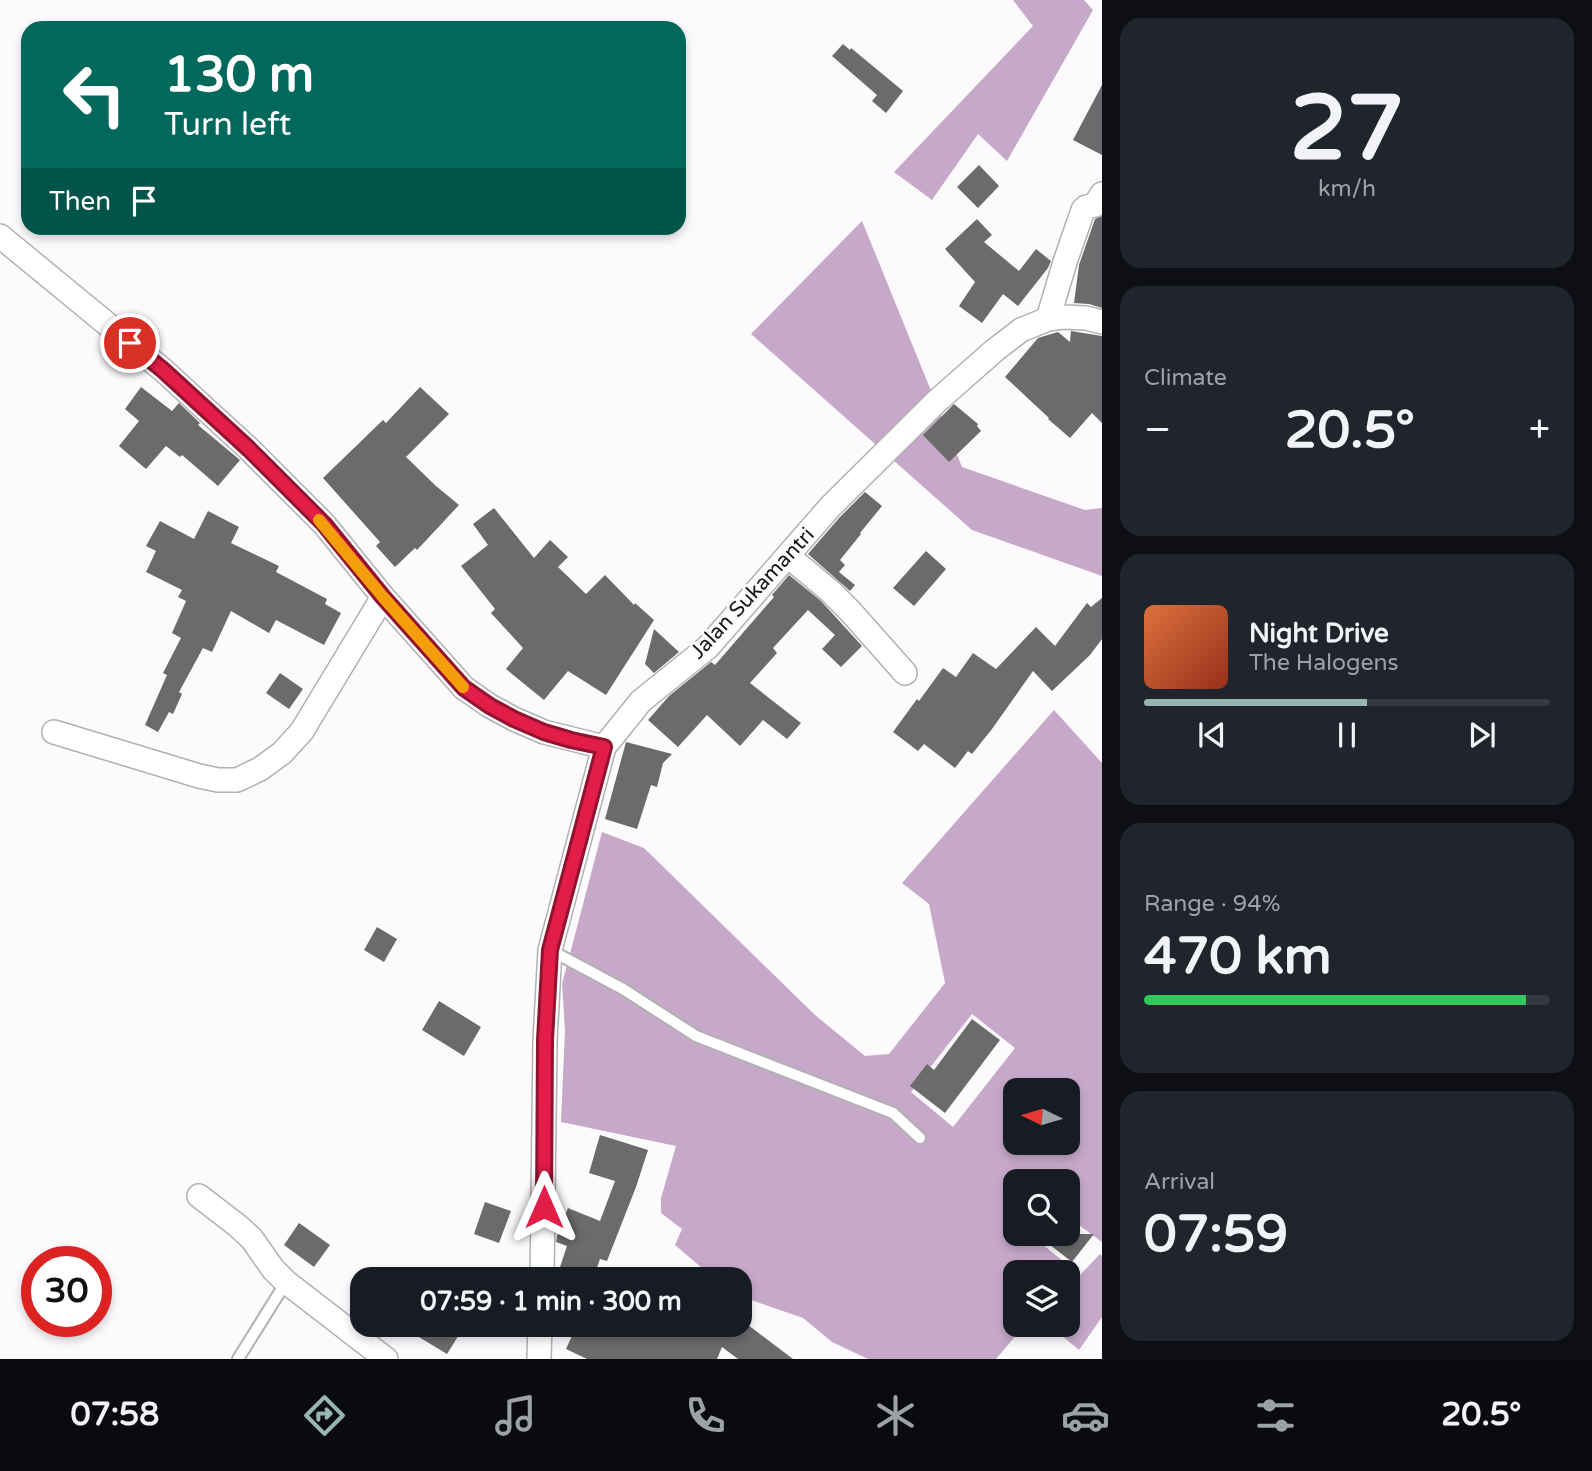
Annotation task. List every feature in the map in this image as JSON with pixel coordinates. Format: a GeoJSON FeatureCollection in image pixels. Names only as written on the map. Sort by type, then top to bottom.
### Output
{"type":"FeatureCollection","features":[{"type":"Feature","properties":{"kind":"street"},"geometry":{"type":"LineString","coordinates":[[1048,319],[1083,210],[1095,205],[1102,194]]}},
{"type":"Feature","properties":{"kind":"street"},"geometry":{"type":"LineString","coordinates":[[0,236],[163,370],[249,449],[324,524],[383,597],[464,688],[490,706],[544,732],[604,747]]}},
{"type":"Feature","properties":{"kind":"street","name":"Jalan Sukamantri"},"geometry":{"type":"LineString","coordinates":[[542,1267],[545,1040],[550,950],[604,747],[641,701],[708,647],[830,508],[937,401],[995,350],[1021,330],[1048,319],[1062,317],[1102,321]]}},
{"type":"Feature","properties":{"kind":"street"},"geometry":{"type":"LineString","coordinates":[[788,556],[850,611],[905,673]]}},
{"type":"Feature","properties":{"kind":"street"},"geometry":{"type":"LineString","coordinates":[[54,732],[199,776],[237,780],[260,769],[282,753],[302,731],[383,597]]}},
{"type":"Feature","properties":{"kind":"street"},"geometry":{"type":"LineString","coordinates":[[199,1196],[252,1238],[273,1269],[286,1282],[380,1357]]}},
{"type":"Feature","properties":{"kind":"street"},"geometry":{"type":"LineString","coordinates":[[539,1359],[540,1337]]}},
{"type":"Feature","properties":{"kind":"lane"},"geometry":{"type":"LineString","coordinates":[[550,950],[623,989],[696,1036],[893,1113],[920,1138]]}},
{"type":"Feature","properties":{"kind":"lane"},"geometry":{"type":"LineString","coordinates":[[238,1359],[286,1282]]}},
{"type":"Feature","properties":{"kind":"shaded area"},"geometry":{"type":"Polygon","coordinates":[[[1013,0],[1084,0],[1093,10],[1007,161],[978,134],[932,200],[894,172],[1033,26],[1013,0]]]}},
{"type":"Feature","properties":{"kind":"shaded area"},"geometry":{"type":"Polygon","coordinates":[[[862,221],[962,467],[1085,510],[1102,508],[1102,576],[972,530],[751,334],[862,221]]]}},
{"type":"Feature","properties":{"kind":"shaded area"},"geometry":{"type":"Polygon","coordinates":[[[1054,710],[1102,763],[1102,1242],[1080,1226],[1080,1169],[1003,1169],[1003,1246],[1044,1246],[1062,1260],[1003,1260],[1003,1337],[1015,1337],[996,1359],[868,1359],[832,1342],[803,1318],[752,1300],[752,1267],[701,1267],[675,1245],[682,1229],[661,1213],[661,1198],[676,1146],[561,1122],[565,1030],[562,984],[602,832],[644,848],[815,1015],[865,1056],[889,1054],[945,983],[929,904],[902,883],[1054,710]],[[972,1014],[911,1092],[953,1127],[1015,1048],[972,1014]]]}},
{"type":"Feature","properties":{"kind":"shaded area"},"geometry":{"type":"Polygon","coordinates":[[[1100,1254],[1102,1317],[1079,1350],[1063,1337],[1080,1337],[1080,1275],[1100,1254]]]}},
{"type":"Feature","properties":{"kind":"building"},"geometry":{"type":"Polygon","coordinates":[[[843,44],[903,91],[886,113],[872,101],[877,95],[832,56],[843,44]]]}},
{"type":"Feature","properties":{"kind":"building"},"geometry":{"type":"Polygon","coordinates":[[[1102,85],[1102,155],[1073,140],[1102,85]]]}},
{"type":"Feature","properties":{"kind":"building"},"geometry":{"type":"Polygon","coordinates":[[[979,165],[999,186],[978,208],[957,187],[979,165]]]}},
{"type":"Feature","properties":{"kind":"building"},"geometry":{"type":"Polygon","coordinates":[[[1102,216],[1102,308],[1074,303],[1079,265],[1095,219],[1102,216]]]}},
{"type":"Feature","properties":{"kind":"building"},"geometry":{"type":"Polygon","coordinates":[[[977,219],[992,235],[984,242],[1019,271],[1036,249],[1051,261],[1018,306],[1003,294],[982,323],[959,306],[975,282],[945,249],[977,219]]]}},
{"type":"Feature","properties":{"kind":"building"},"geometry":{"type":"Polygon","coordinates":[[[1071,331],[1102,336],[1102,423],[1092,413],[1070,438],[1005,377],[1038,338],[1058,332],[1070,342],[1071,331]]]}},
{"type":"Feature","properties":{"kind":"building"},"geometry":{"type":"Polygon","coordinates":[[[141,387],[172,411],[179,403],[200,423],[198,425],[240,460],[218,486],[182,455],[180,457],[166,446],[146,469],[119,446],[139,421],[125,409],[141,387]]]}},
{"type":"Feature","properties":{"kind":"building"},"geometry":{"type":"Polygon","coordinates":[[[420,387],[449,414],[406,457],[459,505],[417,550],[415,548],[395,567],[376,546],[380,542],[323,478],[383,420],[386,423],[420,387]]]}},
{"type":"Feature","properties":{"kind":"building"},"geometry":{"type":"Polygon","coordinates":[[[954,404],[978,424],[981,431],[949,462],[923,435],[954,404]]]}},
{"type":"Feature","properties":{"kind":"building"},"geometry":{"type":"Polygon","coordinates":[[[865,492],[882,506],[840,560],[845,565],[839,572],[855,585],[850,591],[808,554],[865,492]]]}},
{"type":"Feature","properties":{"kind":"building"},"geometry":{"type":"Polygon","coordinates":[[[494,508],[534,558],[550,540],[568,557],[558,567],[586,594],[605,575],[634,605],[635,603],[654,620],[606,695],[568,671],[544,700],[506,669],[523,648],[491,613],[495,609],[461,566],[488,545],[473,524],[494,508]]]}},
{"type":"Feature","properties":{"kind":"building"},"geometry":{"type":"Polygon","coordinates":[[[208,511],[239,527],[231,543],[279,566],[276,572],[327,599],[325,604],[341,613],[324,645],[276,620],[269,633],[231,611],[212,652],[203,648],[179,692],[182,694],[173,714],[169,712],[158,732],[145,725],[167,675],[163,673],[181,638],[172,633],[186,601],[178,597],[182,590],[146,572],[156,551],[146,546],[160,521],[194,539],[208,511]]]}},
{"type":"Feature","properties":{"kind":"building"},"geometry":{"type":"Polygon","coordinates":[[[926,551],[946,569],[914,606],[893,588],[926,551]]]}},
{"type":"Feature","properties":{"kind":"building"},"geometry":{"type":"Polygon","coordinates":[[[789,575],[821,601],[862,646],[841,667],[822,649],[835,635],[808,610],[773,648],[777,653],[750,683],[801,723],[787,739],[763,720],[740,746],[707,715],[678,747],[648,720],[669,696],[711,662],[715,665],[774,597],[772,595],[789,575]]]}},
{"type":"Feature","properties":{"kind":"building"},"geometry":{"type":"Polygon","coordinates":[[[1102,598],[1102,639],[1090,655],[1052,691],[1033,671],[972,754],[968,751],[955,768],[924,744],[918,751],[893,732],[943,668],[956,677],[973,653],[996,669],[1036,627],[1055,646],[1087,603],[1091,607],[1102,598]]]}},
{"type":"Feature","properties":{"kind":"building"},"geometry":{"type":"Polygon","coordinates":[[[654,629],[679,652],[654,673],[645,664],[654,629]]]}},
{"type":"Feature","properties":{"kind":"building"},"geometry":{"type":"Polygon","coordinates":[[[280,673],[303,689],[289,709],[266,693],[280,673]]]}},
{"type":"Feature","properties":{"kind":"building"},"geometry":{"type":"Polygon","coordinates":[[[626,742],[672,754],[663,763],[657,787],[651,785],[637,829],[605,819],[626,742]]]}},
{"type":"Feature","properties":{"kind":"building"},"geometry":{"type":"Polygon","coordinates":[[[377,927],[397,939],[384,962],[364,950],[377,927]]]}},
{"type":"Feature","properties":{"kind":"building"},"geometry":{"type":"Polygon","coordinates":[[[439,1001],[481,1027],[464,1056],[422,1030],[439,1001]]]}},
{"type":"Feature","properties":{"kind":"building"},"geometry":{"type":"Polygon","coordinates":[[[972,1019],[1000,1040],[945,1113],[910,1086],[927,1064],[934,1070],[972,1019]]]}},
{"type":"Feature","properties":{"kind":"building"},"geometry":{"type":"Polygon","coordinates":[[[600,1135],[648,1150],[607,1261],[600,1259],[597,1267],[560,1267],[567,1246],[556,1242],[568,1208],[600,1221],[615,1181],[589,1173],[600,1135]]]}},
{"type":"Feature","properties":{"kind":"building"},"geometry":{"type":"Polygon","coordinates":[[[485,1202],[511,1211],[499,1243],[474,1234],[485,1202]]]}},
{"type":"Feature","properties":{"kind":"building"},"geometry":{"type":"Polygon","coordinates":[[[299,1223],[330,1245],[314,1267],[284,1245],[299,1223]]]}},
{"type":"Feature","properties":{"kind":"building"},"geometry":{"type":"Polygon","coordinates":[[[1080,1234],[1094,1234],[1074,1260],[1069,1260],[1051,1246],[1080,1246],[1080,1234]]]}},
{"type":"Feature","properties":{"kind":"building"},"geometry":{"type":"Polygon","coordinates":[[[752,1328],[793,1359],[738,1359],[722,1347],[717,1359],[587,1359],[566,1349],[572,1337],[752,1337],[752,1328]]]}},
{"type":"Feature","properties":{"kind":"building"},"geometry":{"type":"Polygon","coordinates":[[[419,1337],[458,1337],[447,1354],[419,1337]]]}},
{"type":"Feature","properties":{"kind":"slow traffic"},"geometry":{"type":"LineString","coordinates":[[319,520],[463,687]]}},
{"type":"Feature","properties":{"kind":"route"},"geometry":{"type":"LineString","coordinates":[[130,343],[249,449],[324,524],[383,597],[464,688],[490,706],[544,732],[604,747],[550,950],[545,1040],[544,1207]]}}]}
